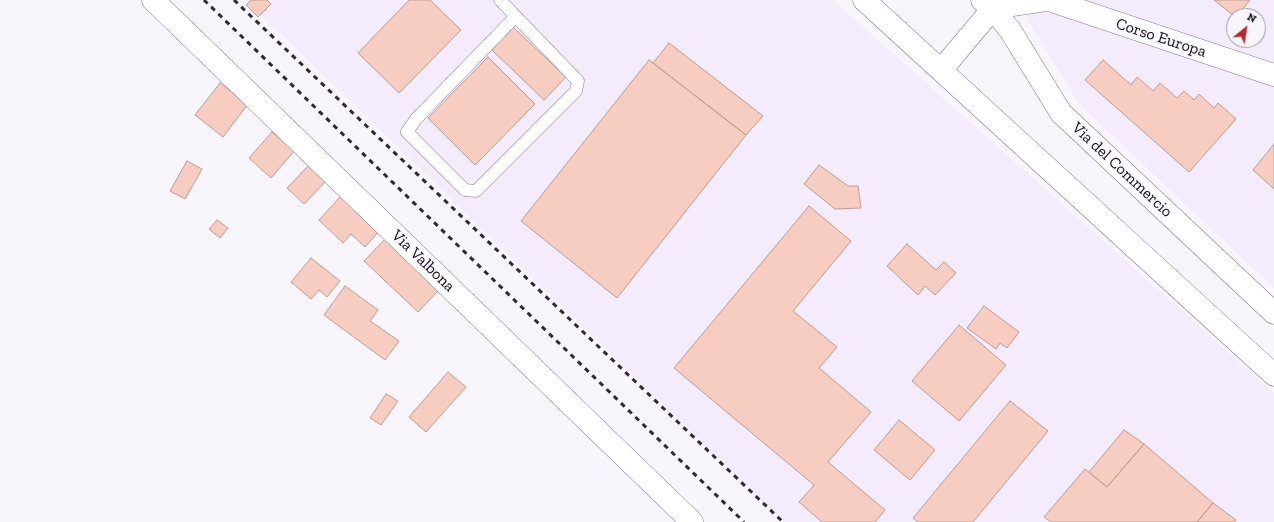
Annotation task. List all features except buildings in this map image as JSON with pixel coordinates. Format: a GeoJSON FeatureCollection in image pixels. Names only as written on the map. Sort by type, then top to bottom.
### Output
{"type":"FeatureCollection","features":[{"type":"Feature","properties":{"kind":"street","name":"Via Valbona"},"geometry":{"type":"LineString","coordinates":[[153,0],[692,522]]}},
{"type":"Feature","properties":{"kind":"street"},"geometry":{"type":"LineString","coordinates":[[864,0],[942,69],[1274,375]]}},
{"type":"Feature","properties":{"kind":"street","name":"Corso Europa"},"geometry":{"type":"LineString","coordinates":[[991,3],[1047,0],[1274,75]]}},
{"type":"Feature","properties":{"kind":"street"},"geometry":{"type":"LineString","coordinates":[[942,69],[991,3]]}},
{"type":"Feature","properties":{"kind":"street","name":"Via del Commercio"},"geometry":{"type":"LineString","coordinates":[[991,3],[1010,30],[1061,113],[1274,313]]}},
{"type":"Feature","properties":{"kind":"lane"},"geometry":{"type":"LineString","coordinates":[[500,0],[578,81],[576,90],[476,191],[465,190],[407,132],[416,119],[515,17]]}},
{"type":"Feature","properties":{"kind":"shaded area"},"geometry":{"type":"Polygon","coordinates":[[[246,0],[833,0],[1274,393],[1274,522],[784,522],[246,0]]]}},
{"type":"Feature","properties":{"kind":"shaded area"},"geometry":{"type":"Polygon","coordinates":[[[1016,0],[1274,0],[1274,288],[1079,104],[1028,21],[1026,9],[1016,0]]]}},
{"type":"Feature","properties":{"kind":"railway"},"geometry":{"type":"LineString","coordinates":[[204,0],[744,522]]}},
{"type":"Feature","properties":{"kind":"railway"},"geometry":{"type":"LineString","coordinates":[[234,0],[783,522]]}}]}
